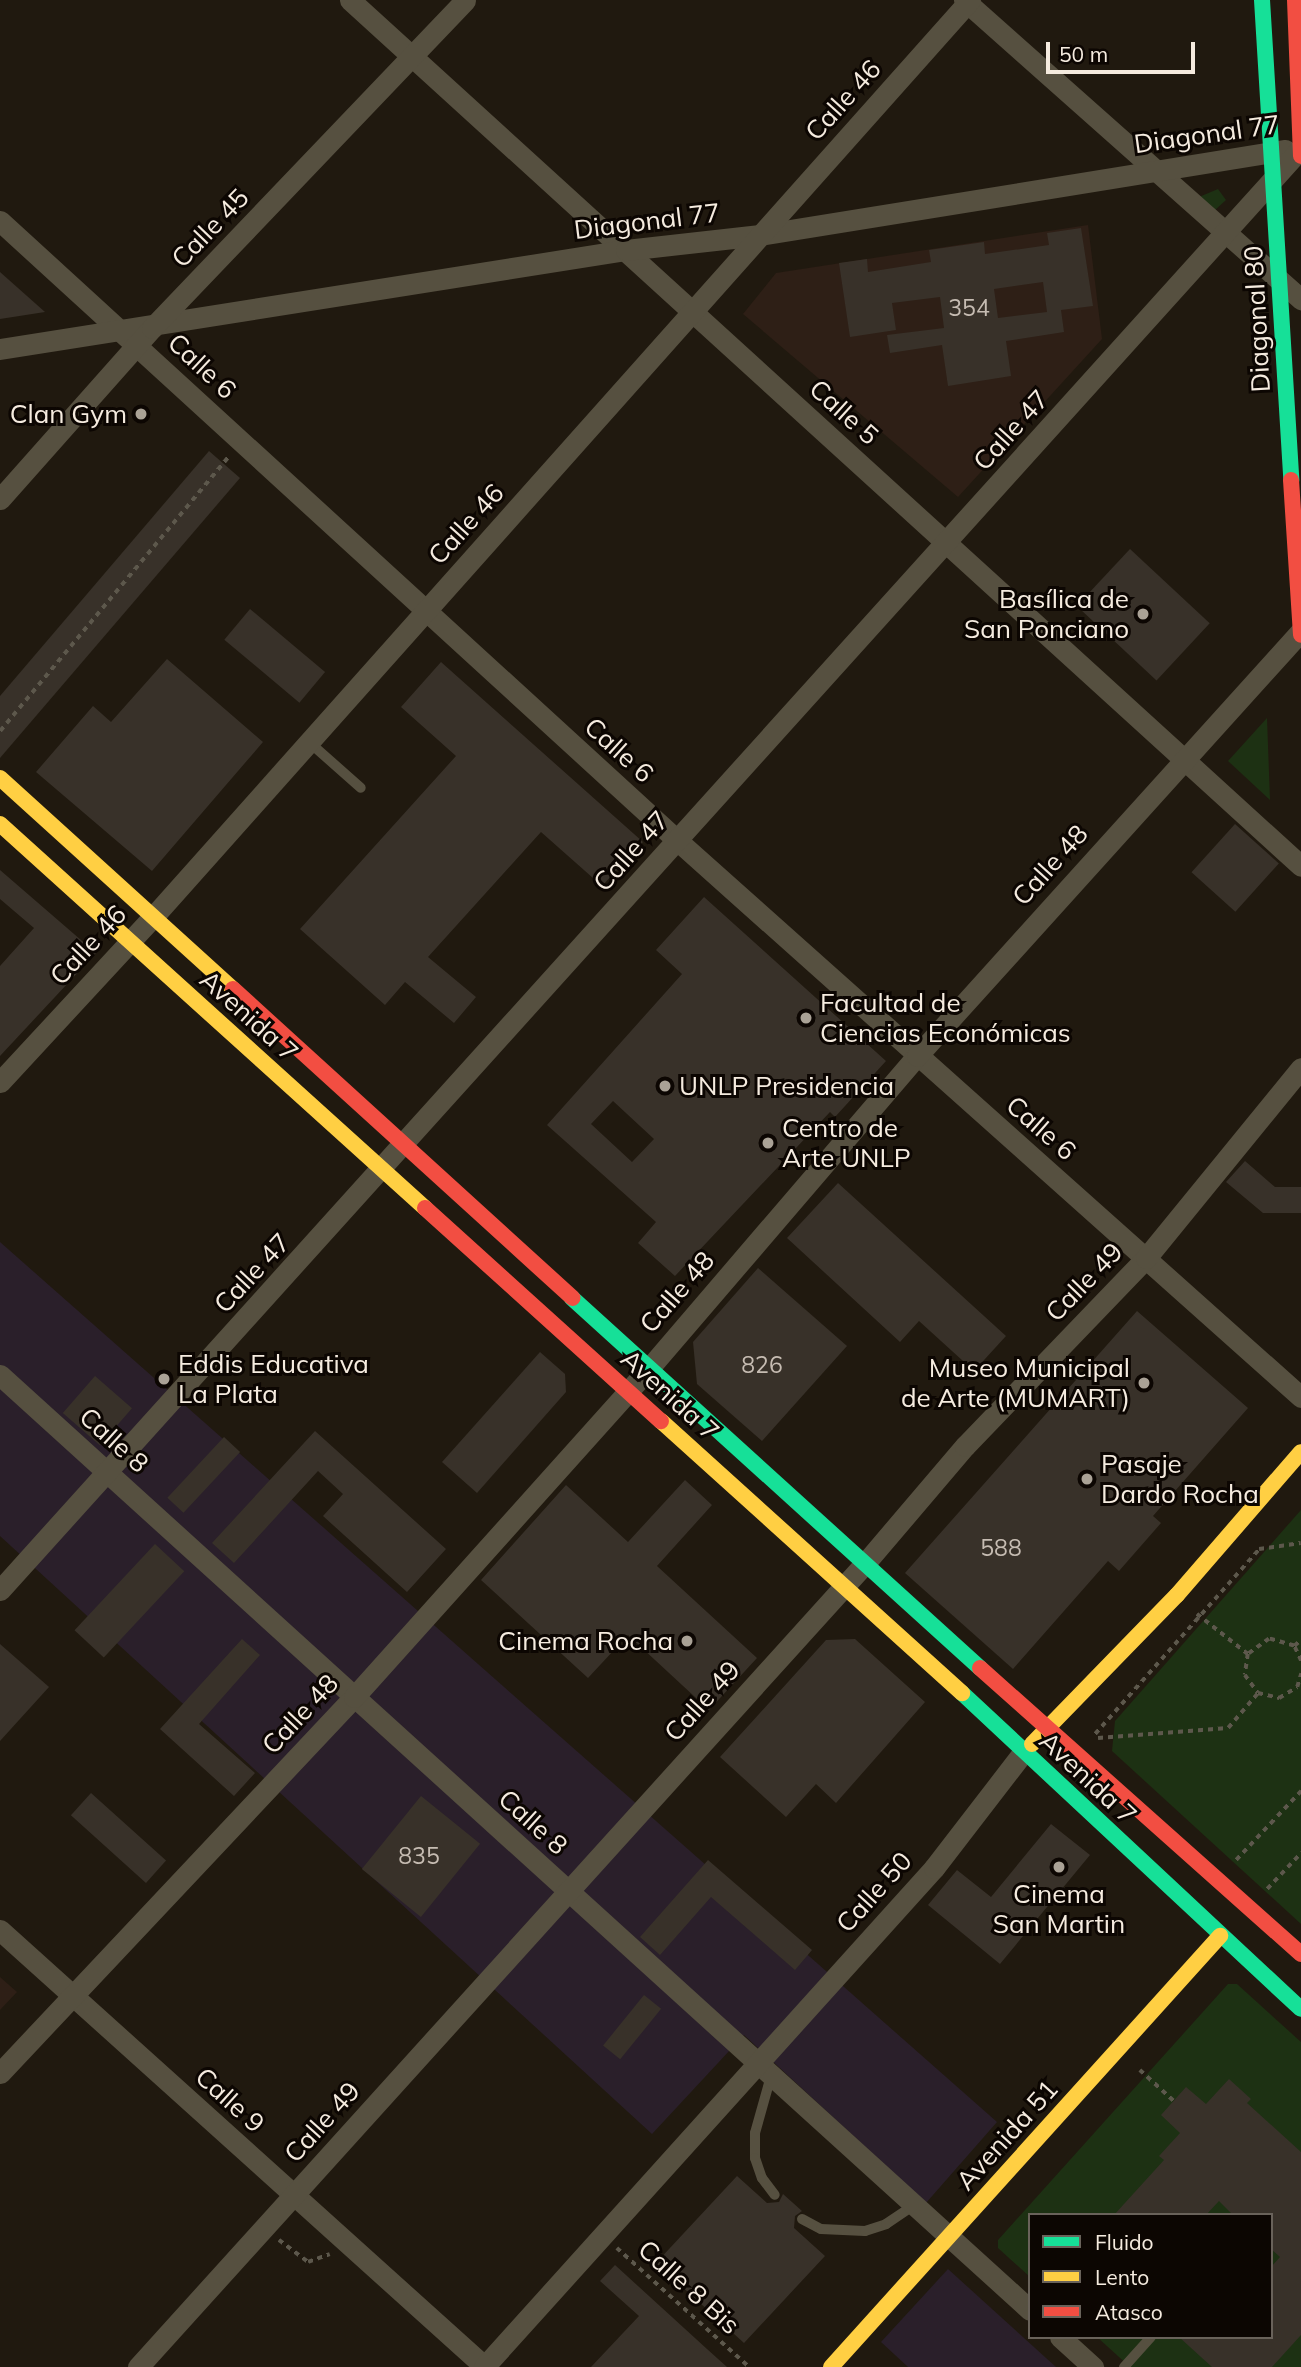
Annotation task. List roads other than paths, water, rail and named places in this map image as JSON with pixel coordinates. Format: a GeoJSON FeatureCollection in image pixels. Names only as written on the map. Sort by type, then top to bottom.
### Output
{"type":"FeatureCollection","features":[{"type":"Feature","properties":{"kind":"main road","name":"Diagonal 80"},"geometry":{"type":"LineString","coordinates":[[1262,0],[1301,633]]}},
{"type":"Feature","properties":{"kind":"main road"},"geometry":{"type":"LineString","coordinates":[[1295,0],[1301,156]]}},
{"type":"Feature","properties":{"kind":"main road","name":"Avenida 7"},"geometry":{"type":"LineString","coordinates":[[0,778],[867,1561],[1048,1729],[1301,1954]]}},
{"type":"Feature","properties":{"kind":"main road","name":"Avenida 7"},"geometry":{"type":"LineString","coordinates":[[0,824],[844,1586],[1301,2008]]}},
{"type":"Feature","properties":{"kind":"main road","name":"Calle 50"},"geometry":{"type":"LineString","coordinates":[[1024,1751],[1177,1595],[1301,1451]]}},
{"type":"Feature","properties":{"kind":"main road","name":"Avenida 51"},"geometry":{"type":"LineString","coordinates":[[831,2367],[1220,1936]]}},
{"type":"Feature","properties":{"kind":"street","name":"Calle 5"},"geometry":{"type":"LineString","coordinates":[[350,0],[1301,866]]}},
{"type":"Feature","properties":{"kind":"street","name":"Calle 45"},"geometry":{"type":"LineString","coordinates":[[152,328],[465,0]]}},
{"type":"Feature","properties":{"kind":"street"},"geometry":{"type":"LineString","coordinates":[[967,1],[1301,299]]}},
{"type":"Feature","properties":{"kind":"street","name":"Calle 46"},"geometry":{"type":"LineString","coordinates":[[0,1082],[128,940],[153,917],[967,1]]}},
{"type":"Feature","properties":{"kind":"street","name":"Diagonal 77"},"geometry":{"type":"LineString","coordinates":[[0,349],[130,338],[152,328],[626,250],[761,235],[1153,169],[1301,148]]}},
{"type":"Feature","properties":{"kind":"street","name":"Calle 47"},"geometry":{"type":"LineString","coordinates":[[0,1590],[382,1170],[1301,148]]}},
{"type":"Feature","properties":{"kind":"street","name":"Calle 6"},"geometry":{"type":"LineString","coordinates":[[0,221],[678,841],[1301,1397]]}},
{"type":"Feature","properties":{"kind":"street"},"geometry":{"type":"LineString","coordinates":[[0,499],[130,338]]}},
{"type":"Feature","properties":{"kind":"street","name":"Calle 48"},"geometry":{"type":"LineString","coordinates":[[0,2074],[71,1994],[354,1697],[650,1366],[917,1056],[1183,758],[1301,633]]}},
{"type":"Feature","properties":{"kind":"street","name":"Calle 49"},"geometry":{"type":"LineString","coordinates":[[138,2367],[867,1561],[965,1447],[1146,1258],[1301,1068]]}},
{"type":"Feature","properties":{"kind":"street","name":"Calle 8"},"geometry":{"type":"LineString","coordinates":[[0,1375],[1028,2308]]}},
{"type":"Feature","properties":{"kind":"street","name":"Calle 50"},"geometry":{"type":"LineString","coordinates":[[484,2367],[603,2235],[764,2070],[934,1868],[1024,1751]]}},
{"type":"Feature","properties":{"kind":"street","name":"Calle 9"},"geometry":{"type":"LineString","coordinates":[[0,1930],[484,2367]]}},
{"type":"Feature","properties":{"kind":"street"},"geometry":{"type":"LineString","coordinates":[[1062,2339],[1093,2367]]}},
{"type":"Feature","properties":{"kind":"lane"},"geometry":{"type":"LineString","coordinates":[[309,742],[361,788]]}},
{"type":"Feature","properties":{"kind":"lane"},"geometry":{"type":"LineString","coordinates":[[764,2070],[755,2133],[755,2158],[762,2178],[775,2195]]}},
{"type":"Feature","properties":{"kind":"lane"},"geometry":{"type":"LineString","coordinates":[[802,2219],[821,2229],[865,2231],[886,2224],[913,2206]]}},
{"type":"Feature","properties":{"kind":"lane"},"geometry":{"type":"LineString","coordinates":[[1124,2367],[1149,2339]]}},
{"type":"Feature","properties":{"kind":"place","name":"Clan Gym"},"geometry":{"type":"Point","coordinates":[141,414]}},
{"type":"Feature","properties":{"kind":"place","name":"Basílica de San Ponciano"},"geometry":{"type":"Point","coordinates":[1143,614]}},
{"type":"Feature","properties":{"kind":"place","name":"Facultad de Ciencias Económicas"},"geometry":{"type":"Point","coordinates":[806,1018]}},
{"type":"Feature","properties":{"kind":"place","name":"UNLP Presidencia"},"geometry":{"type":"Point","coordinates":[665,1086]}},
{"type":"Feature","properties":{"kind":"place","name":"Centro de Arte UNLP"},"geometry":{"type":"Point","coordinates":[768,1143]}},
{"type":"Feature","properties":{"kind":"place","name":"Eddis Educativa La Plata"},"geometry":{"type":"Point","coordinates":[164,1379]}},
{"type":"Feature","properties":{"kind":"place","name":"Museo Municipal de Arte (MUMART)"},"geometry":{"type":"Point","coordinates":[1144,1383]}},
{"type":"Feature","properties":{"kind":"place","name":"Pasaje Dardo Rocha"},"geometry":{"type":"Point","coordinates":[1087,1479]}},
{"type":"Feature","properties":{"kind":"place","name":"Cinema Rocha"},"geometry":{"type":"Point","coordinates":[687,1641]}},
{"type":"Feature","properties":{"kind":"place","name":"Cinema San Martin"},"geometry":{"type":"Point","coordinates":[1059,1867]}}]}
